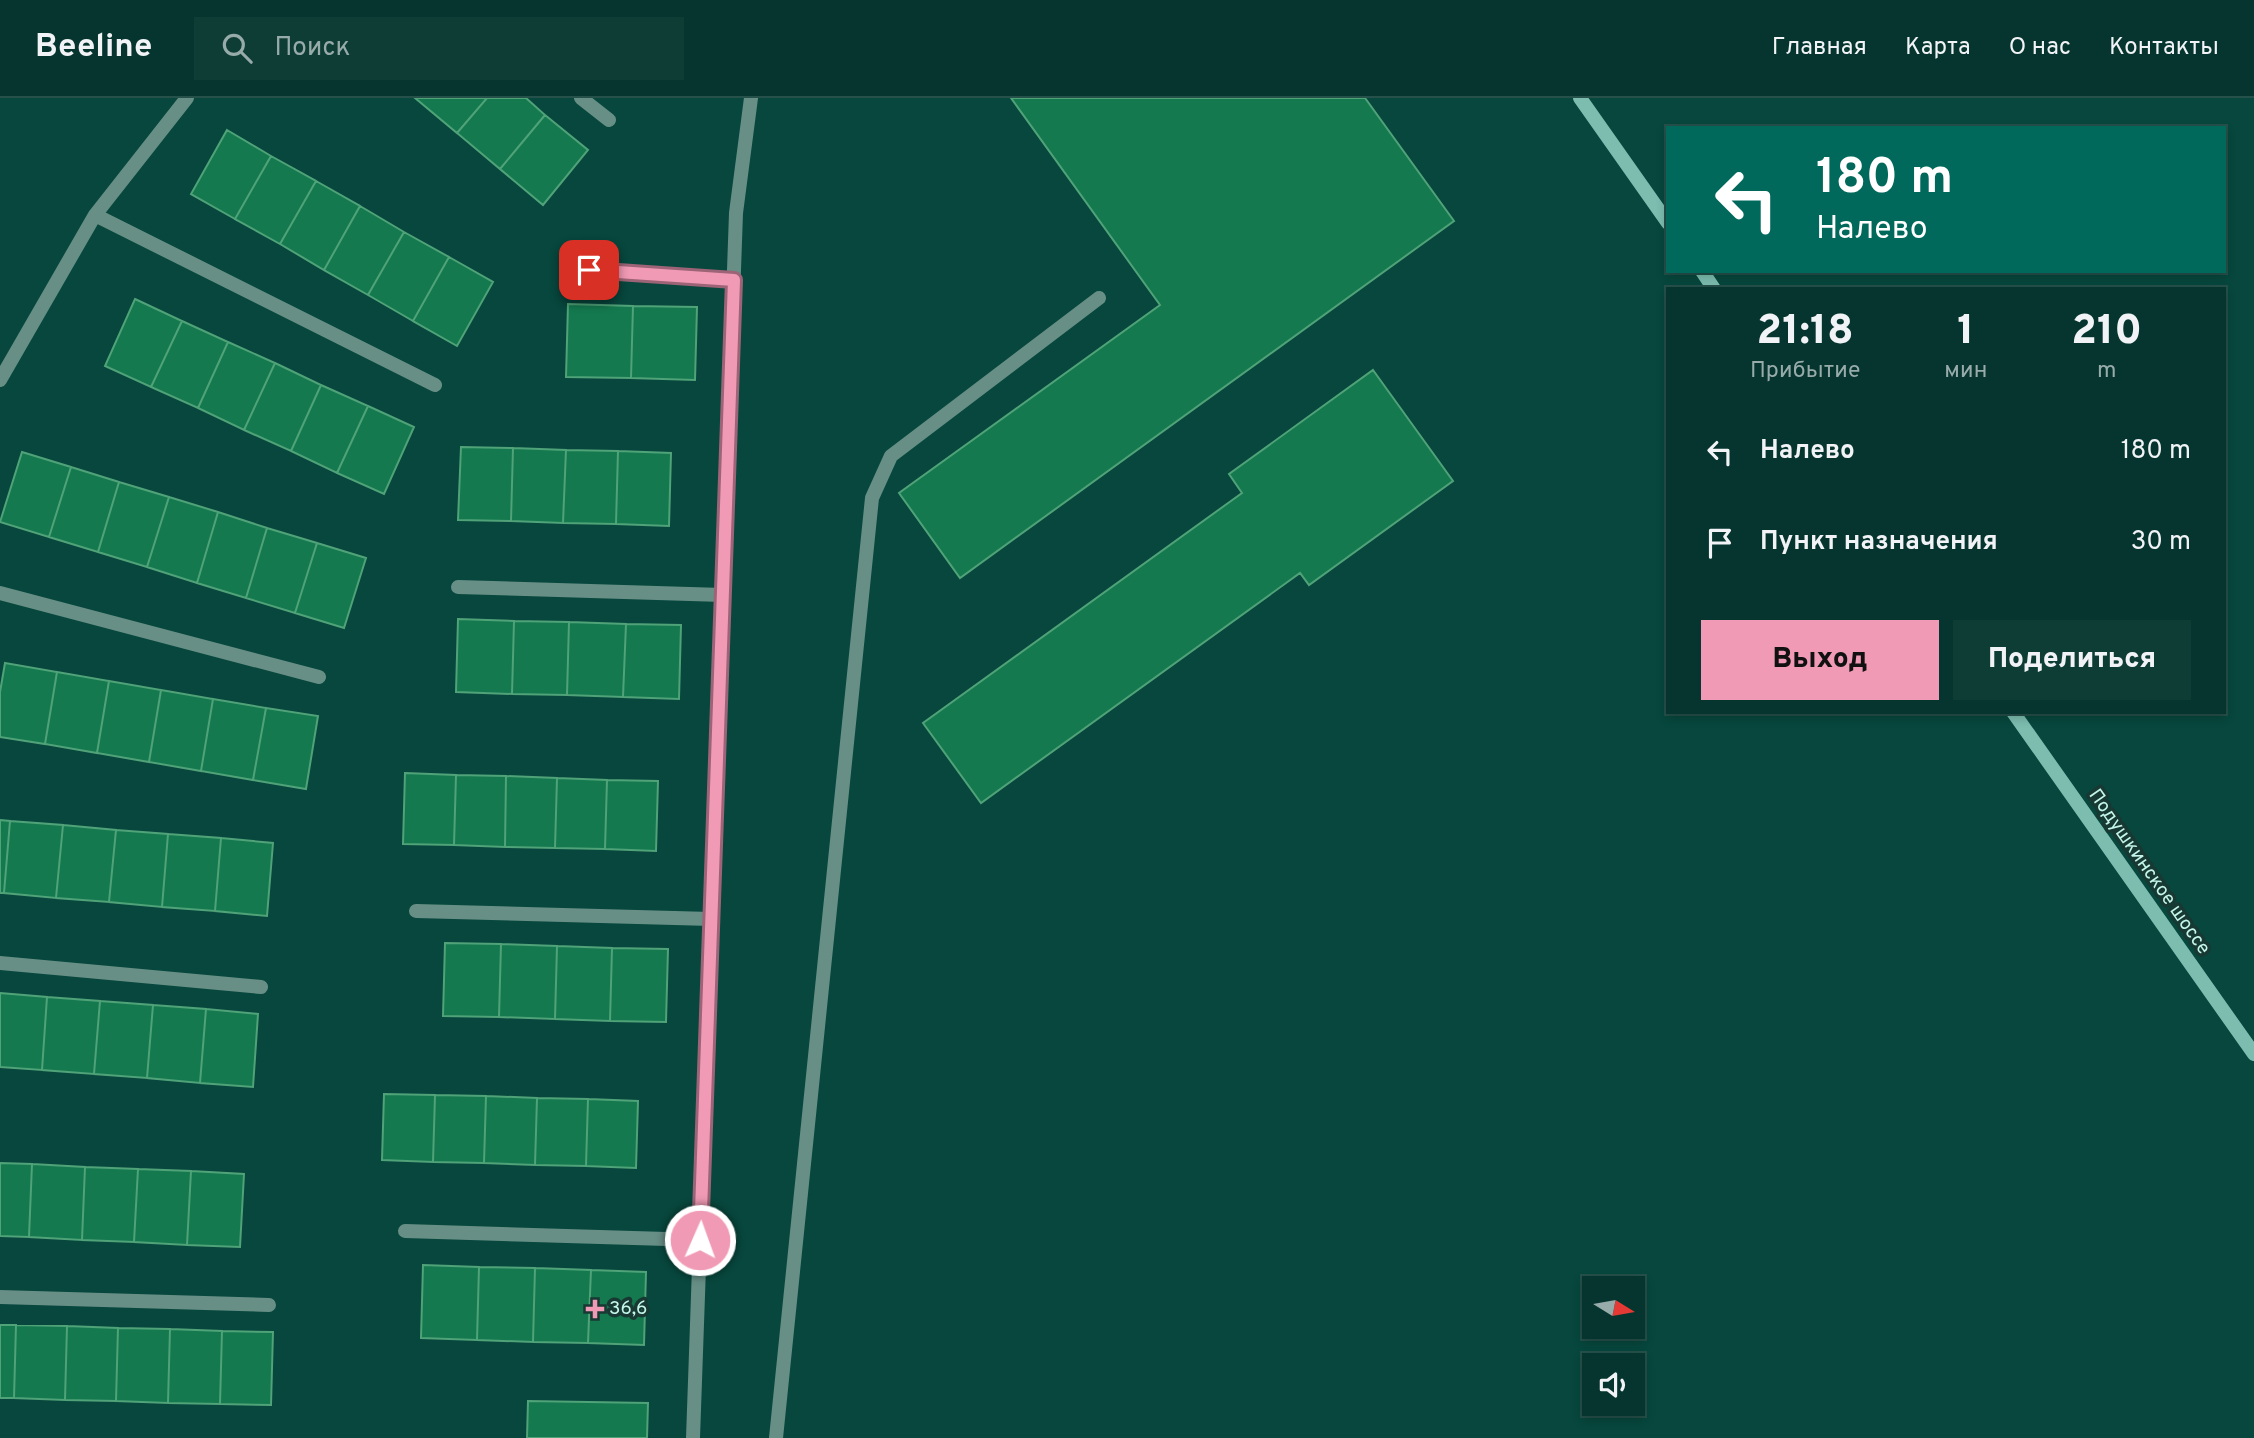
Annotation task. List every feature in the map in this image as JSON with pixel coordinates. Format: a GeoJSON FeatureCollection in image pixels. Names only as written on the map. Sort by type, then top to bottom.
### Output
{"type":"FeatureCollection","features":[{"type":"Feature","properties":{"kind":"main road"},"geometry":{"type":"LineString","coordinates":[[1580,98],[1666,220]]}},
{"type":"Feature","properties":{"kind":"main road","name":"Подушкинское шоссе"},"geometry":{"type":"LineString","coordinates":[[2014,714],[2254,1054]]}},
{"type":"Feature","properties":{"kind":"lane"},"geometry":{"type":"LineString","coordinates":[[0,380],[95,215],[187,98]]}},
{"type":"Feature","properties":{"kind":"lane"},"geometry":{"type":"LineString","coordinates":[[581,98],[609,120]]}},
{"type":"Feature","properties":{"kind":"lane"},"geometry":{"type":"LineString","coordinates":[[693,1438],[736,213],[751,98]]}},
{"type":"Feature","properties":{"kind":"lane"},"geometry":{"type":"LineString","coordinates":[[95,215],[435,385]]}},
{"type":"Feature","properties":{"kind":"lane"},"geometry":{"type":"LineString","coordinates":[[589,270],[734,280]]}},
{"type":"Feature","properties":{"kind":"lane"},"geometry":{"type":"LineString","coordinates":[[776,1438],[872,498],[891,456],[1099,298]]}},
{"type":"Feature","properties":{"kind":"lane"},"geometry":{"type":"LineString","coordinates":[[458,587],[723,595]]}},
{"type":"Feature","properties":{"kind":"lane"},"geometry":{"type":"LineString","coordinates":[[0,593],[319,677]]}},
{"type":"Feature","properties":{"kind":"lane"},"geometry":{"type":"LineString","coordinates":[[416,911],[711,919]]}},
{"type":"Feature","properties":{"kind":"lane"},"geometry":{"type":"LineString","coordinates":[[0,963],[261,987]]}},
{"type":"Feature","properties":{"kind":"lane"},"geometry":{"type":"LineString","coordinates":[[405,1231],[700,1240]]}},
{"type":"Feature","properties":{"kind":"lane"},"geometry":{"type":"LineString","coordinates":[[0,1297],[269,1306]]}},
{"type":"Feature","properties":{"kind":"building"},"geometry":{"type":"Polygon","coordinates":[[[415,98],[487,98],[457,133],[415,98]]]}},
{"type":"Feature","properties":{"kind":"building"},"geometry":{"type":"Polygon","coordinates":[[[487,98],[526,98],[545,115],[500,169],[457,133],[487,98]]]}},
{"type":"Feature","properties":{"kind":"building"},"geometry":{"type":"Polygon","coordinates":[[[1011,98],[1365,98],[1454,221],[960,578],[899,493],[1160,305],[1011,98]]]}},
{"type":"Feature","properties":{"kind":"building"},"geometry":{"type":"Polygon","coordinates":[[[545,115],[588,150],[543,205],[500,169],[545,115]]]}},
{"type":"Feature","properties":{"kind":"building"},"geometry":{"type":"Polygon","coordinates":[[[227,130],[271,156],[235,219],[191,194],[227,130]]]}},
{"type":"Feature","properties":{"kind":"building"},"geometry":{"type":"Polygon","coordinates":[[[271,156],[316,181],[280,244],[235,219],[271,156]]]}},
{"type":"Feature","properties":{"kind":"building"},"geometry":{"type":"Polygon","coordinates":[[[316,181],[360,206],[324,270],[280,244],[316,181]]]}},
{"type":"Feature","properties":{"kind":"building"},"geometry":{"type":"Polygon","coordinates":[[[360,206],[404,232],[368,295],[324,270],[360,206]]]}},
{"type":"Feature","properties":{"kind":"building"},"geometry":{"type":"Polygon","coordinates":[[[404,232],[449,257],[413,321],[368,295],[404,232]]]}},
{"type":"Feature","properties":{"kind":"building"},"geometry":{"type":"Polygon","coordinates":[[[449,257],[493,282],[457,346],[413,321],[449,257]]]}},
{"type":"Feature","properties":{"kind":"building"},"geometry":{"type":"Polygon","coordinates":[[[135,299],[182,321],[151,387],[105,366],[135,299]]]}},
{"type":"Feature","properties":{"kind":"building"},"geometry":{"type":"Polygon","coordinates":[[[568,304],[633,306],[631,378],[566,377],[568,304]]]}},
{"type":"Feature","properties":{"kind":"building"},"geometry":{"type":"Polygon","coordinates":[[[633,306],[697,307],[695,380],[631,378],[633,306]]]}},
{"type":"Feature","properties":{"kind":"building"},"geometry":{"type":"Polygon","coordinates":[[[182,321],[228,342],[198,408],[151,387],[182,321]]]}},
{"type":"Feature","properties":{"kind":"building"},"geometry":{"type":"Polygon","coordinates":[[[228,342],[275,363],[244,430],[198,408],[228,342]]]}},
{"type":"Feature","properties":{"kind":"building"},"geometry":{"type":"Polygon","coordinates":[[[275,363],[321,385],[291,451],[244,430],[275,363]]]}},
{"type":"Feature","properties":{"kind":"building"},"geometry":{"type":"Polygon","coordinates":[[[1373,370],[1453,481],[1309,585],[1300,573],[981,803],[923,723],[1242,493],[1229,474],[1373,370]]]}},
{"type":"Feature","properties":{"kind":"building"},"geometry":{"type":"Polygon","coordinates":[[[321,385],[368,406],[337,473],[291,451],[321,385]]]}},
{"type":"Feature","properties":{"kind":"building"},"geometry":{"type":"Polygon","coordinates":[[[368,406],[414,427],[384,494],[337,473],[368,406]]]}},
{"type":"Feature","properties":{"kind":"building"},"geometry":{"type":"Polygon","coordinates":[[[461,447],[513,448],[511,521],[458,520],[461,447]]]}},
{"type":"Feature","properties":{"kind":"building"},"geometry":{"type":"Polygon","coordinates":[[[513,448],[566,450],[563,523],[511,521],[513,448]]]}},
{"type":"Feature","properties":{"kind":"building"},"geometry":{"type":"Polygon","coordinates":[[[566,450],[618,451],[616,524],[563,523],[566,450]]]}},
{"type":"Feature","properties":{"kind":"building"},"geometry":{"type":"Polygon","coordinates":[[[618,451],[671,453],[669,526],[616,524],[618,451]]]}},
{"type":"Feature","properties":{"kind":"building"},"geometry":{"type":"Polygon","coordinates":[[[22,452],[71,467],[49,537],[0,522],[22,452]]]}},
{"type":"Feature","properties":{"kind":"building"},"geometry":{"type":"Polygon","coordinates":[[[71,467],[119,482],[98,552],[49,537],[71,467]]]}},
{"type":"Feature","properties":{"kind":"building"},"geometry":{"type":"Polygon","coordinates":[[[119,482],[169,497],[147,567],[98,552],[119,482]]]}},
{"type":"Feature","properties":{"kind":"building"},"geometry":{"type":"Polygon","coordinates":[[[169,497],[218,512],[197,583],[147,567],[169,497]]]}},
{"type":"Feature","properties":{"kind":"building"},"geometry":{"type":"Polygon","coordinates":[[[218,512],[267,528],[246,598],[197,583],[218,512]]]}},
{"type":"Feature","properties":{"kind":"building"},"geometry":{"type":"Polygon","coordinates":[[[267,528],[317,543],[295,613],[246,598],[267,528]]]}},
{"type":"Feature","properties":{"kind":"building"},"geometry":{"type":"Polygon","coordinates":[[[317,543],[366,558],[344,628],[295,613],[317,543]]]}},
{"type":"Feature","properties":{"kind":"building"},"geometry":{"type":"Polygon","coordinates":[[[458,619],[514,621],[512,694],[456,692],[458,619]]]}},
{"type":"Feature","properties":{"kind":"building"},"geometry":{"type":"Polygon","coordinates":[[[514,621],[569,622],[567,695],[512,694],[514,621]]]}},
{"type":"Feature","properties":{"kind":"building"},"geometry":{"type":"Polygon","coordinates":[[[569,622],[626,624],[623,697],[567,695],[569,622]]]}},
{"type":"Feature","properties":{"kind":"building"},"geometry":{"type":"Polygon","coordinates":[[[626,624],[681,625],[679,699],[623,697],[626,624]]]}},
{"type":"Feature","properties":{"kind":"building"},"geometry":{"type":"Polygon","coordinates":[[[5,663],[57,672],[45,744],[0,737],[0,692],[5,663]]]}},
{"type":"Feature","properties":{"kind":"building"},"geometry":{"type":"Polygon","coordinates":[[[57,672],[109,681],[97,753],[45,744],[57,672]]]}},
{"type":"Feature","properties":{"kind":"building"},"geometry":{"type":"Polygon","coordinates":[[[109,681],[161,690],[149,762],[97,753],[109,681]]]}},
{"type":"Feature","properties":{"kind":"building"},"geometry":{"type":"Polygon","coordinates":[[[161,690],[213,699],[201,771],[149,762],[161,690]]]}},
{"type":"Feature","properties":{"kind":"building"},"geometry":{"type":"Polygon","coordinates":[[[213,699],[266,708],[253,780],[201,771],[213,699]]]}},
{"type":"Feature","properties":{"kind":"building"},"geometry":{"type":"Polygon","coordinates":[[[266,708],[318,716],[306,789],[253,780],[266,708]]]}},
{"type":"Feature","properties":{"kind":"building"},"geometry":{"type":"Polygon","coordinates":[[[405,773],[456,775],[454,845],[403,844],[405,773]]]}},
{"type":"Feature","properties":{"kind":"building"},"geometry":{"type":"Polygon","coordinates":[[[456,775],[506,776],[505,847],[454,845],[456,775]]]}},
{"type":"Feature","properties":{"kind":"building"},"geometry":{"type":"Polygon","coordinates":[[[506,776],[557,778],[555,848],[505,847],[506,776]]]}},
{"type":"Feature","properties":{"kind":"building"},"geometry":{"type":"Polygon","coordinates":[[[557,778],[607,780],[605,849],[555,848],[557,778]]]}},
{"type":"Feature","properties":{"kind":"building"},"geometry":{"type":"Polygon","coordinates":[[[607,780],[658,781],[656,851],[605,849],[607,780]]]}},
{"type":"Feature","properties":{"kind":"building"},"geometry":{"type":"Polygon","coordinates":[[[0,820],[10,821],[4,893],[0,893],[0,820]]]}},
{"type":"Feature","properties":{"kind":"building"},"geometry":{"type":"Polygon","coordinates":[[[10,821],[63,825],[56,898],[4,893],[10,821]]]}},
{"type":"Feature","properties":{"kind":"building"},"geometry":{"type":"Polygon","coordinates":[[[63,825],[116,830],[109,902],[56,898],[63,825]]]}},
{"type":"Feature","properties":{"kind":"building"},"geometry":{"type":"Polygon","coordinates":[[[116,830],[168,834],[162,907],[109,902],[116,830]]]}},
{"type":"Feature","properties":{"kind":"building"},"geometry":{"type":"Polygon","coordinates":[[[168,834],[221,838],[215,911],[162,907],[168,834]]]}},
{"type":"Feature","properties":{"kind":"building"},"geometry":{"type":"Polygon","coordinates":[[[221,838],[273,843],[267,916],[215,911],[221,838]]]}},
{"type":"Feature","properties":{"kind":"building"},"geometry":{"type":"Polygon","coordinates":[[[445,943],[501,944],[499,1017],[443,1016],[445,943]]]}},
{"type":"Feature","properties":{"kind":"building"},"geometry":{"type":"Polygon","coordinates":[[[501,944],[557,946],[555,1019],[499,1017],[501,944]]]}},
{"type":"Feature","properties":{"kind":"building"},"geometry":{"type":"Polygon","coordinates":[[[557,946],[612,948],[610,1021],[555,1019],[557,946]]]}},
{"type":"Feature","properties":{"kind":"building"},"geometry":{"type":"Polygon","coordinates":[[[612,948],[668,949],[666,1022],[610,1021],[612,948]]]}},
{"type":"Feature","properties":{"kind":"building"},"geometry":{"type":"Polygon","coordinates":[[[0,993],[47,997],[42,1070],[0,1067],[0,993]]]}},
{"type":"Feature","properties":{"kind":"building"},"geometry":{"type":"Polygon","coordinates":[[[47,997],[100,1001],[94,1074],[42,1070],[47,997]]]}},
{"type":"Feature","properties":{"kind":"building"},"geometry":{"type":"Polygon","coordinates":[[[100,1001],[153,1005],[147,1078],[94,1074],[100,1001]]]}},
{"type":"Feature","properties":{"kind":"building"},"geometry":{"type":"Polygon","coordinates":[[[153,1005],[206,1009],[200,1083],[147,1078],[153,1005]]]}},
{"type":"Feature","properties":{"kind":"building"},"geometry":{"type":"Polygon","coordinates":[[[206,1009],[258,1014],[253,1087],[200,1083],[206,1009]]]}},
{"type":"Feature","properties":{"kind":"building"},"geometry":{"type":"Polygon","coordinates":[[[384,1094],[435,1095],[433,1162],[382,1160],[384,1094]]]}},
{"type":"Feature","properties":{"kind":"building"},"geometry":{"type":"Polygon","coordinates":[[[435,1095],[486,1096],[484,1163],[433,1162],[435,1095]]]}},
{"type":"Feature","properties":{"kind":"building"},"geometry":{"type":"Polygon","coordinates":[[[486,1096],[537,1098],[535,1165],[484,1163],[486,1096]]]}},
{"type":"Feature","properties":{"kind":"building"},"geometry":{"type":"Polygon","coordinates":[[[537,1098],[588,1099],[586,1166],[535,1165],[537,1098]]]}},
{"type":"Feature","properties":{"kind":"building"},"geometry":{"type":"Polygon","coordinates":[[[588,1099],[638,1101],[636,1168],[586,1166],[588,1099]]]}},
{"type":"Feature","properties":{"kind":"building"},"geometry":{"type":"Polygon","coordinates":[[[0,1163],[32,1164],[29,1237],[0,1236],[0,1163]]]}},
{"type":"Feature","properties":{"kind":"building"},"geometry":{"type":"Polygon","coordinates":[[[32,1164],[85,1167],[82,1240],[29,1237],[32,1164]]]}},
{"type":"Feature","properties":{"kind":"building"},"geometry":{"type":"Polygon","coordinates":[[[85,1167],[138,1169],[134,1242],[82,1240],[85,1167]]]}},
{"type":"Feature","properties":{"kind":"building"},"geometry":{"type":"Polygon","coordinates":[[[138,1169],[191,1171],[187,1245],[134,1242],[138,1169]]]}},
{"type":"Feature","properties":{"kind":"building"},"geometry":{"type":"Polygon","coordinates":[[[191,1171],[244,1174],[240,1247],[187,1245],[191,1171]]]}},
{"type":"Feature","properties":{"kind":"building"},"geometry":{"type":"Polygon","coordinates":[[[423,1265],[479,1267],[477,1340],[421,1338],[423,1265]]]}},
{"type":"Feature","properties":{"kind":"building"},"geometry":{"type":"Polygon","coordinates":[[[479,1267],[535,1268],[533,1342],[477,1340],[479,1267]]]}},
{"type":"Feature","properties":{"kind":"building"},"geometry":{"type":"Polygon","coordinates":[[[535,1268],[591,1270],[588,1343],[533,1342],[535,1268]]]}},
{"type":"Feature","properties":{"kind":"building"},"geometry":{"type":"Polygon","coordinates":[[[591,1270],[646,1272],[644,1345],[588,1343],[591,1270]]]}},
{"type":"Feature","properties":{"kind":"building"},"geometry":{"type":"Polygon","coordinates":[[[0,1325],[16,1325],[14,1398],[0,1398],[0,1325]]]}},
{"type":"Feature","properties":{"kind":"building"},"geometry":{"type":"Polygon","coordinates":[[[16,1325],[67,1326],[65,1400],[14,1398],[16,1325]]]}},
{"type":"Feature","properties":{"kind":"building"},"geometry":{"type":"Polygon","coordinates":[[[67,1326],[118,1328],[116,1401],[65,1400],[67,1326]]]}},
{"type":"Feature","properties":{"kind":"building"},"geometry":{"type":"Polygon","coordinates":[[[118,1328],[170,1329],[168,1403],[116,1401],[118,1328]]]}},
{"type":"Feature","properties":{"kind":"building"},"geometry":{"type":"Polygon","coordinates":[[[170,1329],[222,1331],[220,1404],[168,1403],[170,1329]]]}},
{"type":"Feature","properties":{"kind":"building"},"geometry":{"type":"Polygon","coordinates":[[[222,1331],[273,1332],[271,1405],[220,1404],[222,1331]]]}},
{"type":"Feature","properties":{"kind":"building"},"geometry":{"type":"Polygon","coordinates":[[[528,1401],[648,1403],[647,1438],[527,1438],[528,1401]]]}},
{"type":"Feature","properties":{"kind":"place","name":"36,6"},"geometry":{"type":"Point","coordinates":[595,1309]}},
{"type":"Feature","properties":{"kind":"route"},"geometry":{"type":"LineString","coordinates":[[589,270],[734,280],[700,1240]]}}]}
